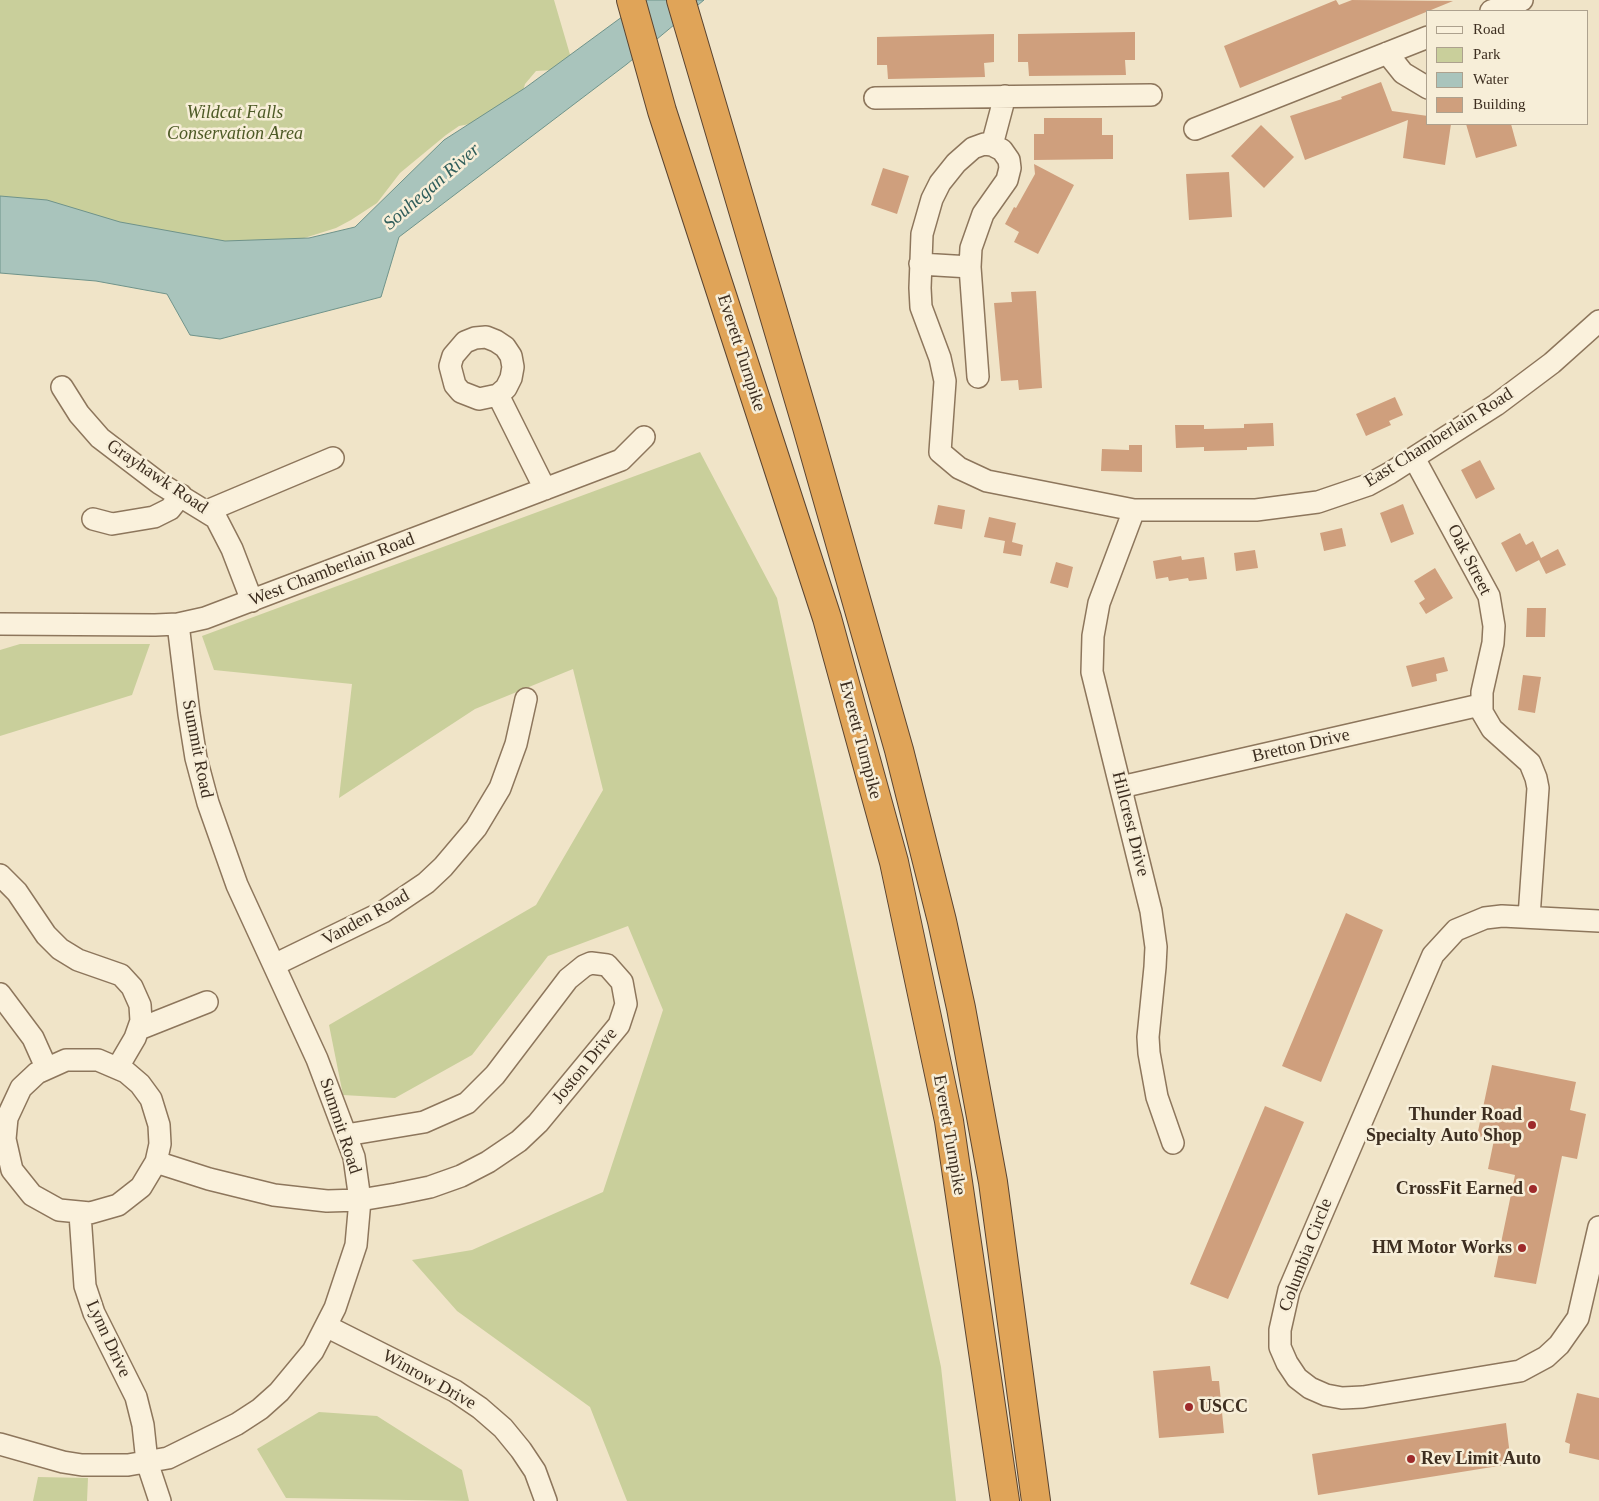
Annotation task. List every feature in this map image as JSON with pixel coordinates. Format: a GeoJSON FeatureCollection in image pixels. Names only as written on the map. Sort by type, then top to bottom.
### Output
{"type":"FeatureCollection","features":[{"type":"Feature","properties":{"kind":"highway","name":"Everett Turnpike"},"geometry":{"type":"LineString","coordinates":[[631,0],[662,110],[827,618],[894,862],[949,1121],[1005,1501]]}},
{"type":"Feature","properties":{"kind":"highway","name":"Everett Turnpike"},"geometry":{"type":"LineString","coordinates":[[682,0],[896,741],[942,921],[961,1008],[993,1182],[1036,1501]]}},
{"type":"Feature","properties":{"kind":"street"},"geometry":{"type":"LineString","coordinates":[[1494,10],[1522,0]]}},
{"type":"Feature","properties":{"kind":"street"},"geometry":{"type":"LineString","coordinates":[[1195,129],[1426,37]]}},
{"type":"Feature","properties":{"kind":"street"},"geometry":{"type":"LineString","coordinates":[[1387,53],[1403,73],[1426,87]]}},
{"type":"Feature","properties":{"kind":"street"},"geometry":{"type":"LineString","coordinates":[[874,98],[1151,94]]}},
{"type":"Feature","properties":{"kind":"street"},"geometry":{"type":"LineString","coordinates":[[992,145],[1005,96]]}},
{"type":"Feature","properties":{"kind":"street"},"geometry":{"type":"LineString","coordinates":[[970,267],[920,264],[926,216],[936,190],[950,170],[970,150],[980,145],[992,145],[1002,150],[1007,157],[1010,172],[979,222],[971,248],[970,267],[978,377]]}},
{"type":"Feature","properties":{"kind":"street","name":"East Chamberlain Road"},"geometry":{"type":"LineString","coordinates":[[920,264],[921,307],[940,358],[945,380],[940,452],[959,468],[987,481],[1134,510],[1256,510],[1295,506],[1335,497],[1368,485],[1414,458],[1524,384],[1599,321]]}},
{"type":"Feature","properties":{"kind":"street","name":"Grayhawk Road"},"geometry":{"type":"LineString","coordinates":[[62,386],[79,414],[100,438],[159,483],[216,518],[232,549],[252,601]]}},
{"type":"Feature","properties":{"kind":"street"},"geometry":{"type":"LineString","coordinates":[[498,395],[545,489]]}},
{"type":"Feature","properties":{"kind":"street","name":"West Chamberlain Road"},"geometry":{"type":"LineString","coordinates":[[0,624],[178,624],[205,618],[621,460],[644,437]]}},
{"type":"Feature","properties":{"kind":"street"},"geometry":{"type":"LineString","coordinates":[[207,511],[333,458]]}},
{"type":"Feature","properties":{"kind":"street","name":"Oak Street"},"geometry":{"type":"LineString","coordinates":[[1414,458],[1490,596],[1494,619],[1493,643],[1480,705]]}},
{"type":"Feature","properties":{"kind":"street"},"geometry":{"type":"LineString","coordinates":[[93,519],[112,524],[154,517],[170,509],[181,495]]}},
{"type":"Feature","properties":{"kind":"street","name":"Hillcrest Drive"},"geometry":{"type":"LineString","coordinates":[[1134,510],[1099,603],[1092,654],[1095,689],[1138,850],[1154,929],[1156,967],[1148,1037],[1149,1053],[1157,1096],[1173,1143]]}},
{"type":"Feature","properties":{"kind":"street","name":"Summit Road"},"geometry":{"type":"LineString","coordinates":[[0,1444],[40,1458],[82,1465],[147,1462],[168,1458],[212,1438],[260,1409],[298,1372],[328,1327],[345,1284],[356,1245],[360,1200],[354,1157],[317,1059],[237,885],[208,804],[196,758],[178,624]]}},
{"type":"Feature","properties":{"kind":"street","name":"Vanden Road"},"geometry":{"type":"LineString","coordinates":[[274,965],[383,912],[426,883],[443,867],[476,828],[500,788],[509,767],[526,699]]}},
{"type":"Feature","properties":{"kind":"street"},"geometry":{"type":"LineString","coordinates":[[1480,705],[1485,719],[1492,729],[1523,756],[1534,770],[1536,778],[1538,788],[1529,917]]}},
{"type":"Feature","properties":{"kind":"street","name":"Bretton Drive"},"geometry":{"type":"LineString","coordinates":[[1121,787],[1480,705]]}},
{"type":"Feature","properties":{"kind":"street"},"geometry":{"type":"LineString","coordinates":[[0,875],[17,892],[46,935],[60,949],[78,960],[110,970],[127,980],[140,1004],[141,1021],[139,1029],[118,1067]]}},
{"type":"Feature","properties":{"kind":"street","name":"Columbia Circle"},"geometry":{"type":"LineString","coordinates":[[1599,922],[1502,916],[1470,923],[1444,941],[1433,955],[1289,1290],[1280,1330],[1280,1347],[1287,1363],[1297,1378],[1310,1388],[1326,1395],[1342,1398],[1363,1397],[1520,1370],[1541,1360],[1559,1345],[1578,1318],[1599,1228]]}},
{"type":"Feature","properties":{"kind":"street","name":"Joston Drive"},"geometry":{"type":"LineString","coordinates":[[346,1135],[424,1122],[467,1103],[495,1076],[568,979],[584,966],[591,963],[607,965],[622,982],[626,1004],[618,1025],[555,1103],[519,1141],[488,1162],[461,1176],[430,1187],[360,1200]]}},
{"type":"Feature","properties":{"kind":"street"},"geometry":{"type":"LineString","coordinates":[[0,994],[33,1038],[46,1067]]}},
{"type":"Feature","properties":{"kind":"street"},"geometry":{"type":"LineString","coordinates":[[139,1029],[207,1002]]}},
{"type":"Feature","properties":{"kind":"street"},"geometry":{"type":"LineString","coordinates":[[77,1059],[98,1060],[118,1067],[140,1084],[154,1107],[160,1134],[156,1162],[141,1187],[126,1200],[109,1209],[80,1214],[50,1206],[32,1195],[12,1170],[2,1140],[7,1118],[15,1098],[29,1080],[46,1067],[77,1059]]}},
{"type":"Feature","properties":{"kind":"street"},"geometry":{"type":"LineString","coordinates":[[156,1162],[209,1179],[274,1194],[327,1201],[360,1200]]}},
{"type":"Feature","properties":{"kind":"street","name":"Lynn Drive"},"geometry":{"type":"LineString","coordinates":[[80,1214],[85,1286],[94,1313],[136,1397],[143,1425],[147,1462],[160,1501]]}},
{"type":"Feature","properties":{"kind":"street","name":"Winrow Drive"},"geometry":{"type":"LineString","coordinates":[[328,1327],[455,1391],[480,1408],[504,1428],[521,1450],[535,1471],[546,1501]]}},
{"type":"Feature","properties":{"kind":"green space","name":"Wildcat Falls Conservation Area"},"geometry":{"type":"Polygon","coordinates":[[[0,0],[554,0],[571,58],[553,70],[536,71],[525,84],[522,95],[475,123],[459,126],[446,135],[400,173],[377,203],[351,220],[336,228],[295,241],[231,247],[0,208],[0,0]]]}},
{"type":"Feature","properties":{"kind":"green space"},"geometry":{"type":"Polygon","coordinates":[[[700,452],[777,598],[941,1367],[956,1501],[627,1501],[590,1407],[457,1311],[412,1260],[472,1250],[603,1192],[663,1010],[628,926],[548,956],[472,1055],[395,1098],[343,1095],[329,1025],[536,905],[603,790],[573,669],[475,709],[339,798],[352,684],[214,670],[202,636],[700,452]]]}},
{"type":"Feature","properties":{"kind":"green space"},"geometry":{"type":"Polygon","coordinates":[[[20,644],[150,644],[132,695],[0,736],[0,650],[20,644]]]}},
{"type":"Feature","properties":{"kind":"green space"},"geometry":{"type":"Polygon","coordinates":[[[319,1412],[377,1416],[462,1470],[469,1501],[286,1498],[257,1449],[319,1412]]]}},
{"type":"Feature","properties":{"kind":"green space"},"geometry":{"type":"Polygon","coordinates":[[[38,1477],[88,1478],[87,1501],[33,1501],[38,1477]]]}},
{"type":"Feature","properties":{"kind":"water","name":"Souhegan River"},"geometry":{"type":"Polygon","coordinates":[[[645,0],[704,0],[627,64],[399,237],[381,297],[220,339],[190,335],[167,294],[96,281],[0,273],[0,196],[47,200],[120,222],[225,241],[309,238],[355,227],[444,140],[525,88],[645,0]]]}},
{"type":"Feature","properties":{"kind":"building"},"geometry":{"type":"Polygon","coordinates":[[[1336,0],[1339,5],[1352,0],[1453,1],[1431,10],[1426,10],[1426,12],[1240,88],[1224,46],[1336,0]]]}},
{"type":"Feature","properties":{"kind":"building"},"geometry":{"type":"Polygon","coordinates":[[[1135,32],[1135,60],[1125,60],[1126,75],[1029,76],[1028,62],[1018,62],[1018,34],[1135,32]]]}},
{"type":"Feature","properties":{"kind":"building"},"geometry":{"type":"Polygon","coordinates":[[[994,34],[994,62],[984,63],[985,77],[888,79],[887,65],[877,65],[877,37],[994,34]]]}},
{"type":"Feature","properties":{"kind":"building"},"geometry":{"type":"Polygon","coordinates":[[[1381,82],[1392,111],[1426,116],[1426,125],[1451,125],[1445,165],[1403,158],[1408,120],[1305,160],[1290,116],[1342,99],[1341,97],[1381,82]]]}},
{"type":"Feature","properties":{"kind":"building"},"geometry":{"type":"Polygon","coordinates":[[[1044,118],[1102,118],[1102,135],[1113,135],[1113,159],[1034,160],[1034,134],[1044,134],[1044,118]]]}},
{"type":"Feature","properties":{"kind":"building"},"geometry":{"type":"Polygon","coordinates":[[[1261,125],[1294,157],[1264,188],[1231,156],[1261,125]]]}},
{"type":"Feature","properties":{"kind":"building"},"geometry":{"type":"Polygon","coordinates":[[[1466,125],[1511,125],[1517,146],[1476,158],[1466,125]]]}},
{"type":"Feature","properties":{"kind":"building"},"geometry":{"type":"Polygon","coordinates":[[[1034,164],[1074,185],[1038,254],[1014,242],[1019,232],[1005,224],[1035,174],[1034,164]]]}},
{"type":"Feature","properties":{"kind":"building"},"geometry":{"type":"Polygon","coordinates":[[[883,168],[909,176],[897,214],[871,205],[883,168]]]}},
{"type":"Feature","properties":{"kind":"building"},"geometry":{"type":"Polygon","coordinates":[[[1229,172],[1232,217],[1189,220],[1186,174],[1229,172]]]}},
{"type":"Feature","properties":{"kind":"building"},"geometry":{"type":"Polygon","coordinates":[[[1036,291],[1042,388],[1019,390],[1018,380],[1001,381],[994,303],[1012,302],[1011,292],[1036,291]]]}},
{"type":"Feature","properties":{"kind":"building"},"geometry":{"type":"Polygon","coordinates":[[[1395,397],[1403,415],[1389,421],[1391,425],[1366,436],[1356,414],[1395,397]]]}},
{"type":"Feature","properties":{"kind":"building"},"geometry":{"type":"Polygon","coordinates":[[[1273,423],[1274,446],[1247,447],[1247,450],[1204,451],[1204,447],[1176,448],[1175,425],[1204,425],[1204,429],[1244,428],[1244,424],[1273,423]]]}},
{"type":"Feature","properties":{"kind":"building"},"geometry":{"type":"Polygon","coordinates":[[[1129,445],[1142,445],[1142,472],[1101,471],[1102,449],[1129,450],[1129,445]]]}},
{"type":"Feature","properties":{"kind":"building"},"geometry":{"type":"Polygon","coordinates":[[[1480,460],[1495,489],[1476,499],[1461,470],[1480,460]]]}},
{"type":"Feature","properties":{"kind":"building"},"geometry":{"type":"Polygon","coordinates":[[[1403,504],[1414,534],[1391,543],[1380,513],[1403,504]]]}},
{"type":"Feature","properties":{"kind":"building"},"geometry":{"type":"Polygon","coordinates":[[[938,505],[965,510],[962,529],[934,524],[938,505]]]}},
{"type":"Feature","properties":{"kind":"building"},"geometry":{"type":"Polygon","coordinates":[[[989,517],[1016,523],[1012,542],[1023,545],[1021,556],[1003,553],[1005,541],[984,537],[989,517]]]}},
{"type":"Feature","properties":{"kind":"building"},"geometry":{"type":"Polygon","coordinates":[[[1342,528],[1346,546],[1324,551],[1320,533],[1342,528]]]}},
{"type":"Feature","properties":{"kind":"building"},"geometry":{"type":"Polygon","coordinates":[[[1520,533],[1526,545],[1533,541],[1541,558],[1558,549],[1566,565],[1546,574],[1539,560],[1516,572],[1501,543],[1520,533]]]}},
{"type":"Feature","properties":{"kind":"building"},"geometry":{"type":"Polygon","coordinates":[[[1255,550],[1258,568],[1236,571],[1234,553],[1255,550]]]}},
{"type":"Feature","properties":{"kind":"building"},"geometry":{"type":"Polygon","coordinates":[[[1181,556],[1182,560],[1204,557],[1207,579],[1189,581],[1188,578],[1169,581],[1168,577],[1156,579],[1153,561],[1181,556]]]}},
{"type":"Feature","properties":{"kind":"building"},"geometry":{"type":"Polygon","coordinates":[[[1056,562],[1073,567],[1068,588],[1050,583],[1056,562]]]}},
{"type":"Feature","properties":{"kind":"building"},"geometry":{"type":"Polygon","coordinates":[[[1435,568],[1453,598],[1426,614],[1419,603],[1425,599],[1414,581],[1435,568]]]}},
{"type":"Feature","properties":{"kind":"building"},"geometry":{"type":"Polygon","coordinates":[[[1527,608],[1546,608],[1545,637],[1526,637],[1527,608]]]}},
{"type":"Feature","properties":{"kind":"building"},"geometry":{"type":"Polygon","coordinates":[[[1444,657],[1448,671],[1436,674],[1437,681],[1412,687],[1406,666],[1444,657]]]}},
{"type":"Feature","properties":{"kind":"building"},"geometry":{"type":"Polygon","coordinates":[[[1523,675],[1541,677],[1535,713],[1518,710],[1523,675]]]}},
{"type":"Feature","properties":{"kind":"building"},"geometry":{"type":"Polygon","coordinates":[[[1346,913],[1383,930],[1321,1082],[1282,1066],[1346,913]]]}},
{"type":"Feature","properties":{"kind":"building","name":"Thunder Road Specialty Auto Shop"},"geometry":{"type":"Polygon","coordinates":[[[1492,1065],[1576,1082],[1570,1110],[1586,1114],[1577,1159],[1562,1156],[1536,1284],[1494,1277],[1515,1175],[1488,1169],[1494,1140],[1477,1136],[1492,1065]]]}},
{"type":"Feature","properties":{"kind":"building"},"geometry":{"type":"Polygon","coordinates":[[[1265,1106],[1304,1122],[1228,1299],[1190,1284],[1265,1106]]]}},
{"type":"Feature","properties":{"kind":"building","name":"USCC"},"geometry":{"type":"Polygon","coordinates":[[[1210,1366],[1212,1381],[1219,1381],[1224,1433],[1159,1438],[1153,1371],[1210,1366]]]}},
{"type":"Feature","properties":{"kind":"building"},"geometry":{"type":"Polygon","coordinates":[[[1577,1393],[1599,1398],[1599,1460],[1569,1453],[1570,1444],[1565,1442],[1577,1393]]]}},
{"type":"Feature","properties":{"kind":"building","name":"Rev Limit Auto"},"geometry":{"type":"Polygon","coordinates":[[[1506,1423],[1511,1464],[1318,1495],[1312,1454],[1506,1423]]]}},
{"type":"Feature","properties":{"kind":"place","name":"Thunder Road Specialty Auto Shop"},"geometry":{"type":"Point","coordinates":[1532,1125]}},
{"type":"Feature","properties":{"kind":"place","name":"CrossFit Earned"},"geometry":{"type":"Point","coordinates":[1533,1189]}},
{"type":"Feature","properties":{"kind":"place","name":"HM Motor Works"},"geometry":{"type":"Point","coordinates":[1522,1248]}},
{"type":"Feature","properties":{"kind":"place","name":"USCC"},"geometry":{"type":"Point","coordinates":[1189,1407]}},
{"type":"Feature","properties":{"kind":"place","name":"Rev Limit Auto"},"geometry":{"type":"Point","coordinates":[1411,1459]}}]}
